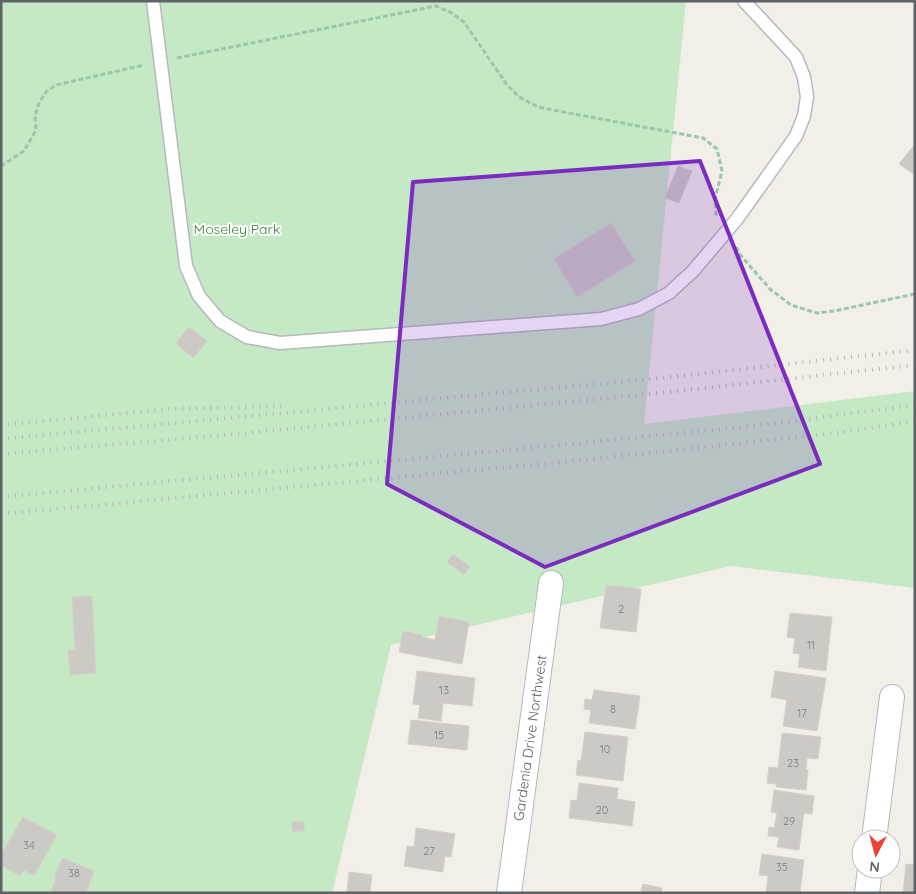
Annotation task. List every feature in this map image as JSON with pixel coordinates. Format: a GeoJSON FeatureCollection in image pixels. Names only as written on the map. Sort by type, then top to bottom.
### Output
{"type":"FeatureCollection","features":[{"type":"Feature","properties":{"kind":"street","name":"Gardenia Drive Northwest"},"geometry":{"type":"LineString","coordinates":[[509,893],[551,583]]}},
{"type":"Feature","properties":{"kind":"street"},"geometry":{"type":"LineString","coordinates":[[875,829],[892,697]]}},
{"type":"Feature","properties":{"kind":"street"},"geometry":{"type":"LineString","coordinates":[[867,893],[869,879]]}},
{"type":"Feature","properties":{"kind":"lane"},"geometry":{"type":"LineString","coordinates":[[153,1],[186,266],[199,296],[220,321],[247,336],[280,343],[601,319],[639,309],[670,293],[694,271],[738,219],[796,136],[804,116],[806,96],[804,77],[796,57],[744,1]]}},
{"type":"Feature","properties":{"kind":"path"},"geometry":{"type":"LineString","coordinates":[[185,56],[436,6],[450,12],[464,22],[507,85],[519,97],[538,106],[558,111],[703,138],[717,149],[722,171],[715,199],[716,216]]}},
{"type":"Feature","properties":{"kind":"path"},"geometry":{"type":"LineString","coordinates":[[1,166],[24,152],[36,130],[35,116],[39,103],[46,92],[56,85],[134,68]]}},
{"type":"Feature","properties":{"kind":"path"},"geometry":{"type":"LineString","coordinates":[[742,257],[770,289],[791,304],[817,312],[834,311],[915,294]]}},
{"type":"Feature","properties":{"kind":"highlighted area"},"geometry":{"type":"Polygon","coordinates":[[[700,161],[820,464],[545,567],[387,484],[413,182],[700,161]]]}},
{"type":"Feature","properties":{"kind":"green space","name":"Moseley Park"},"geometry":{"type":"Polygon","coordinates":[[[1,1],[686,1],[644,424],[915,391],[915,588],[731,566],[391,645],[332,893],[1,893],[1,1]]]}},
{"type":"Feature","properties":{"kind":"building"},"geometry":{"type":"Polygon","coordinates":[[[915,144],[915,175],[899,164],[915,144]]]}},
{"type":"Feature","properties":{"kind":"building"},"geometry":{"type":"Polygon","coordinates":[[[678,166],[692,171],[679,203],[665,198],[678,166]]]}},
{"type":"Feature","properties":{"kind":"building"},"geometry":{"type":"Polygon","coordinates":[[[611,223],[635,261],[577,297],[554,259],[611,223]]]}},
{"type":"Feature","properties":{"kind":"building"},"geometry":{"type":"Polygon","coordinates":[[[189,327],[207,341],[193,358],[176,343],[189,327]]]}},
{"type":"Feature","properties":{"kind":"building"},"geometry":{"type":"Polygon","coordinates":[[[453,554],[470,567],[464,575],[447,562],[453,554]]]}},
{"type":"Feature","properties":{"kind":"building"},"geometry":{"type":"Polygon","coordinates":[[[606,585],[641,589],[636,632],[600,628],[606,585]]]}},
{"type":"Feature","properties":{"kind":"building"},"geometry":{"type":"Polygon","coordinates":[[[92,596],[96,673],[70,675],[68,650],[75,650],[72,597],[92,596]]]}},
{"type":"Feature","properties":{"kind":"building"},"geometry":{"type":"Polygon","coordinates":[[[790,613],[832,617],[826,671],[798,667],[800,654],[793,653],[795,638],[787,637],[790,613]]]}},
{"type":"Feature","properties":{"kind":"building"},"geometry":{"type":"Polygon","coordinates":[[[439,616],[469,622],[462,664],[399,652],[403,631],[435,640],[439,616]]]}},
{"type":"Feature","properties":{"kind":"building"},"geometry":{"type":"Polygon","coordinates":[[[417,671],[475,678],[472,706],[443,703],[441,721],[418,718],[420,705],[413,704],[417,671]]]}},
{"type":"Feature","properties":{"kind":"building"},"geometry":{"type":"Polygon","coordinates":[[[775,671],[826,678],[817,731],[783,726],[787,700],[771,697],[775,671]]]}},
{"type":"Feature","properties":{"kind":"building"},"geometry":{"type":"Polygon","coordinates":[[[594,690],[640,696],[635,729],[589,723],[591,710],[584,709],[585,699],[592,700],[594,690]]]}},
{"type":"Feature","properties":{"kind":"building"},"geometry":{"type":"Polygon","coordinates":[[[411,720],[469,726],[467,750],[408,744],[411,720]]]}},
{"type":"Feature","properties":{"kind":"building"},"geometry":{"type":"Polygon","coordinates":[[[585,732],[628,737],[623,781],[576,775],[578,760],[581,761],[585,732]]]}},
{"type":"Feature","properties":{"kind":"building"},"geometry":{"type":"Polygon","coordinates":[[[782,733],[821,737],[818,759],[807,758],[806,790],[776,787],[776,784],[767,783],[769,767],[778,768],[782,733]]]}},
{"type":"Feature","properties":{"kind":"building"},"geometry":{"type":"Polygon","coordinates":[[[579,783],[618,788],[617,799],[635,802],[632,826],[569,818],[571,800],[577,801],[579,783]]]}},
{"type":"Feature","properties":{"kind":"building"},"geometry":{"type":"Polygon","coordinates":[[[774,790],[814,796],[812,814],[804,813],[799,850],[777,847],[779,837],[768,836],[769,827],[774,828],[777,813],[771,812],[774,790]]]}},
{"type":"Feature","properties":{"kind":"building"},"geometry":{"type":"Polygon","coordinates":[[[23,817],[57,835],[34,876],[24,870],[20,876],[1,865],[1,855],[23,817]]]}},
{"type":"Feature","properties":{"kind":"building"},"geometry":{"type":"Polygon","coordinates":[[[292,821],[304,822],[304,832],[292,831],[292,821]]]}},
{"type":"Feature","properties":{"kind":"building"},"geometry":{"type":"Polygon","coordinates":[[[416,828],[455,834],[451,857],[445,856],[443,872],[404,866],[407,846],[414,847],[416,828]]]}},
{"type":"Feature","properties":{"kind":"building"},"geometry":{"type":"Polygon","coordinates":[[[762,854],[804,860],[800,893],[766,893],[768,876],[759,875],[762,854]]]}},
{"type":"Feature","properties":{"kind":"building"},"geometry":{"type":"Polygon","coordinates":[[[62,858],[94,871],[86,893],[55,893],[51,891],[62,858]]]}},
{"type":"Feature","properties":{"kind":"building"},"geometry":{"type":"Polygon","coordinates":[[[906,864],[915,865],[915,893],[903,893],[906,864]]]}},
{"type":"Feature","properties":{"kind":"building"},"geometry":{"type":"Polygon","coordinates":[[[349,872],[372,875],[370,893],[347,892],[349,872]]]}},
{"type":"Feature","properties":{"kind":"building"},"geometry":{"type":"Polygon","coordinates":[[[643,884],[662,888],[661,893],[641,891],[643,884]]]}},
{"type":"Feature","properties":{"kind":"railway"},"geometry":{"type":"LineString","coordinates":[[1,439],[662,378],[915,350]]}},
{"type":"Feature","properties":{"kind":"railway"},"geometry":{"type":"LineString","coordinates":[[1,454],[247,433],[650,394],[915,365]]}},
{"type":"Feature","properties":{"kind":"railway"},"geometry":{"type":"LineString","coordinates":[[1,497],[754,426],[915,405]]}},
{"type":"Feature","properties":{"kind":"railway"},"geometry":{"type":"LineString","coordinates":[[1,425],[172,409],[285,406]]}},
{"type":"Feature","properties":{"kind":"railway"},"geometry":{"type":"LineString","coordinates":[[1,514],[574,461],[836,433],[915,421]]}}]}
